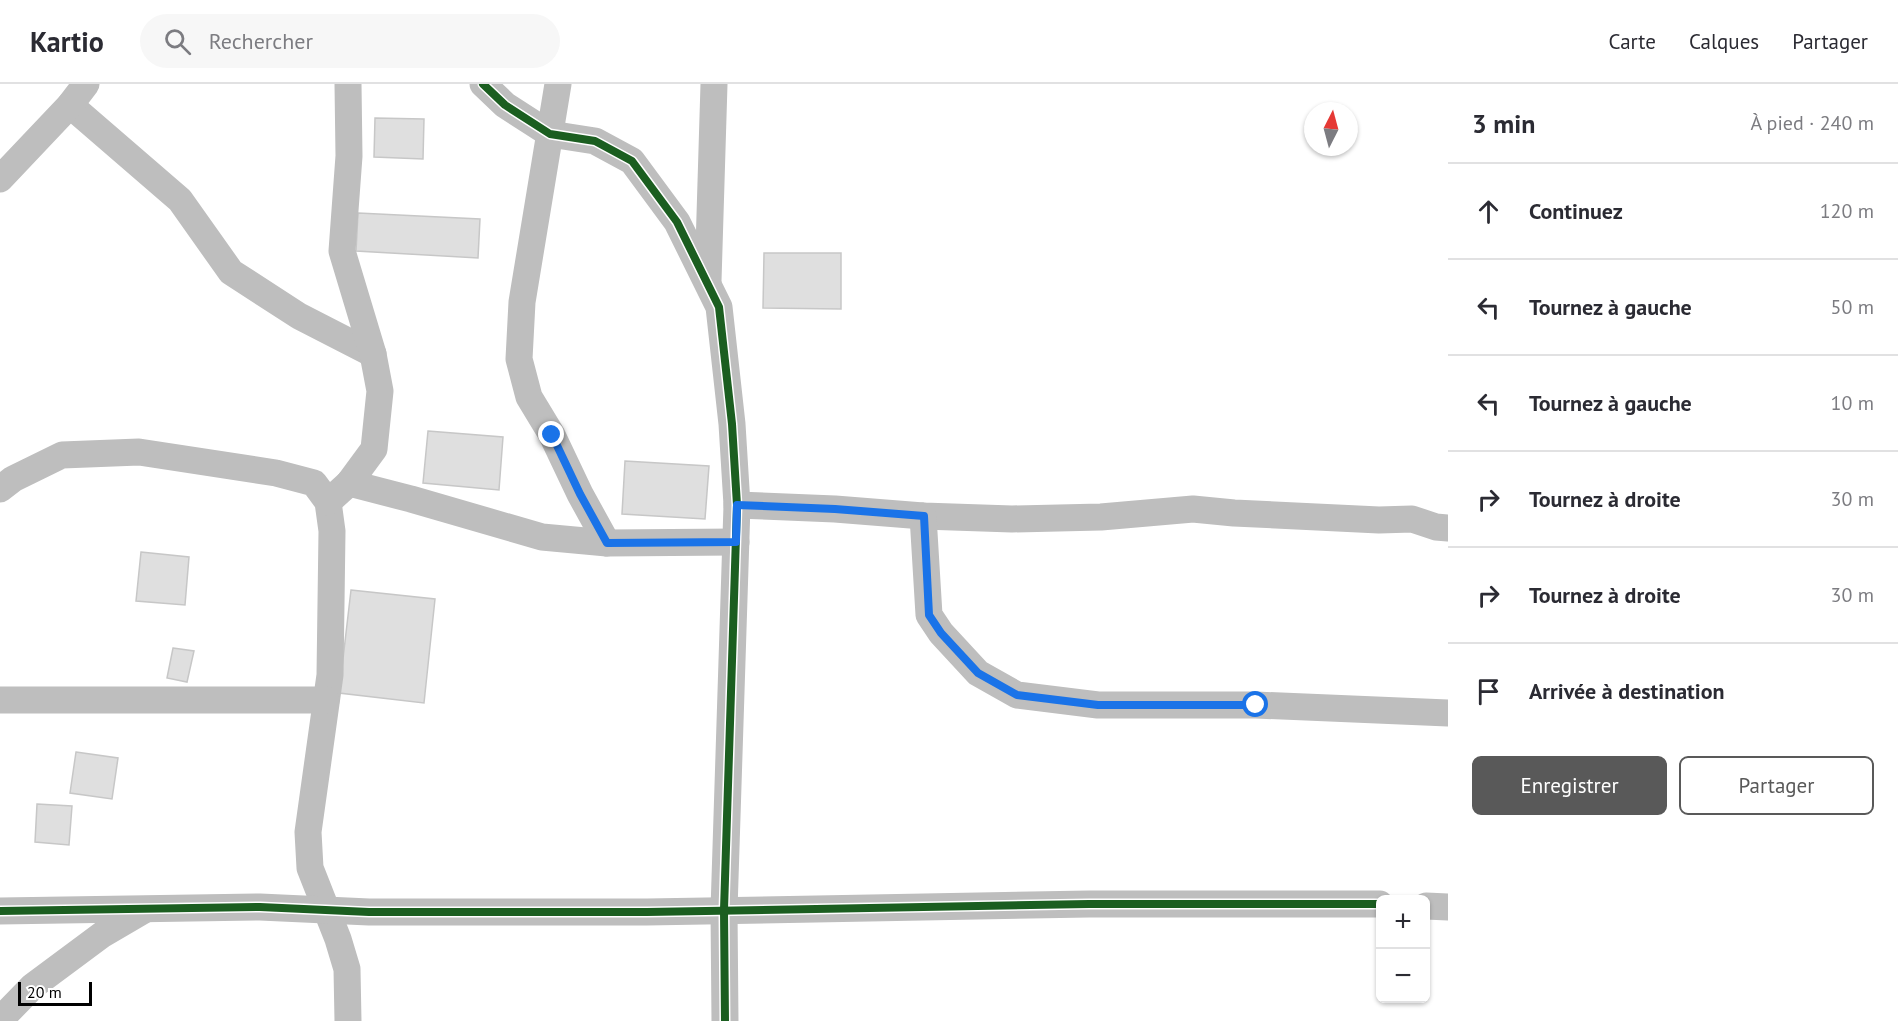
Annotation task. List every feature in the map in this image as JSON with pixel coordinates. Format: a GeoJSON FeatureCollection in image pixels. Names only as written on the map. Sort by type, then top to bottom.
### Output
{"type":"FeatureCollection","features":[{"type":"Feature","properties":{"kind":"street"},"geometry":{"type":"LineString","coordinates":[[328,502],[349,483],[374,449],[380,391],[373,354],[342,251],[350,156],[348,84]]}},
{"type":"Feature","properties":{"kind":"street"},"geometry":{"type":"LineString","coordinates":[[483,84],[505,105],[550,134],[595,141],[632,161],[677,222],[719,307],[732,424],[737,505],[724,910],[725,1021]]}},
{"type":"Feature","properties":{"kind":"street"},"geometry":{"type":"LineString","coordinates":[[558,84],[522,302],[519,359],[530,397],[607,543]]}},
{"type":"Feature","properties":{"kind":"street"},"geometry":{"type":"LineString","coordinates":[[708,286],[714,84]]}},
{"type":"Feature","properties":{"kind":"street"},"geometry":{"type":"LineString","coordinates":[[0,179],[78,94],[180,200],[231,272],[299,316],[373,354]]}},
{"type":"Feature","properties":{"kind":"street"},"geometry":{"type":"LineString","coordinates":[[0,489],[13,479],[62,455],[139,452],[276,472],[314,483],[328,502],[332,531],[330,675],[308,832],[310,868],[347,969],[348,1021]]}},
{"type":"Feature","properties":{"kind":"street"},"geometry":{"type":"LineString","coordinates":[[349,483],[542,537],[607,543],[736,542]]}},
{"type":"Feature","properties":{"kind":"street"},"geometry":{"type":"LineString","coordinates":[[737,505],[1012,519],[1101,517],[1193,509],[1245,514],[1379,520],[1412,519],[1436,527],[1448,528]]}},
{"type":"Feature","properties":{"kind":"street"},"geometry":{"type":"LineString","coordinates":[[924,516],[929,615],[941,633],[978,673],[1017,695],[1098,705],[1256,705],[1448,713]]}},
{"type":"Feature","properties":{"kind":"street"},"geometry":{"type":"LineString","coordinates":[[0,700],[326,700]]}},
{"type":"Feature","properties":{"kind":"street"},"geometry":{"type":"LineString","coordinates":[[0,911],[260,907],[369,912],[647,912],[1089,904],[1376,904]]}},
{"type":"Feature","properties":{"kind":"street"},"geometry":{"type":"LineString","coordinates":[[1430,906],[1448,907]]}},
{"type":"Feature","properties":{"kind":"street"},"geometry":{"type":"LineString","coordinates":[[0,1020],[33,986],[103,934],[147,908]]}},
{"type":"Feature","properties":{"kind":"building"},"geometry":{"type":"Polygon","coordinates":[[[375,118],[424,119],[423,159],[374,157],[375,118]]]}},
{"type":"Feature","properties":{"kind":"building"},"geometry":{"type":"Polygon","coordinates":[[[358,213],[480,219],[478,258],[356,251],[358,213]]]}},
{"type":"Feature","properties":{"kind":"building"},"geometry":{"type":"Polygon","coordinates":[[[764,253],[841,253],[841,309],[763,308],[764,253]]]}},
{"type":"Feature","properties":{"kind":"building"},"geometry":{"type":"Polygon","coordinates":[[[428,431],[503,437],[499,490],[423,483],[428,431]]]}},
{"type":"Feature","properties":{"kind":"building"},"geometry":{"type":"Polygon","coordinates":[[[625,461],[709,466],[705,519],[622,514],[625,461]]]}},
{"type":"Feature","properties":{"kind":"building"},"geometry":{"type":"Polygon","coordinates":[[[141,552],[189,557],[185,605],[136,601],[141,552]]]}},
{"type":"Feature","properties":{"kind":"building"},"geometry":{"type":"Polygon","coordinates":[[[351,590],[435,599],[424,703],[339,693],[351,590]]]}},
{"type":"Feature","properties":{"kind":"building"},"geometry":{"type":"Polygon","coordinates":[[[173,648],[194,651],[187,682],[167,678],[173,648]]]}},
{"type":"Feature","properties":{"kind":"building"},"geometry":{"type":"Polygon","coordinates":[[[76,752],[118,758],[112,799],[70,793],[76,752]]]}},
{"type":"Feature","properties":{"kind":"building"},"geometry":{"type":"Polygon","coordinates":[[[37,804],[72,806],[69,845],[35,842],[37,804]]]}},
{"type":"Feature","properties":{"kind":"cycle path"},"geometry":{"type":"LineString","coordinates":[[483,84],[505,105],[550,134],[595,141],[632,161],[677,222],[719,307],[732,424],[737,505],[724,910],[725,1021]]}},
{"type":"Feature","properties":{"kind":"cycle path"},"geometry":{"type":"LineString","coordinates":[[0,911],[260,907],[369,912],[647,912],[1089,904],[1376,904]]}},
{"type":"Feature","properties":{"kind":"route"},"geometry":{"type":"LineString","coordinates":[[552,435],[580,494],[607,543],[736,542],[737,505],[924,516],[929,615],[941,633],[978,673],[1017,695],[1098,705],[1256,705]]}}]}
